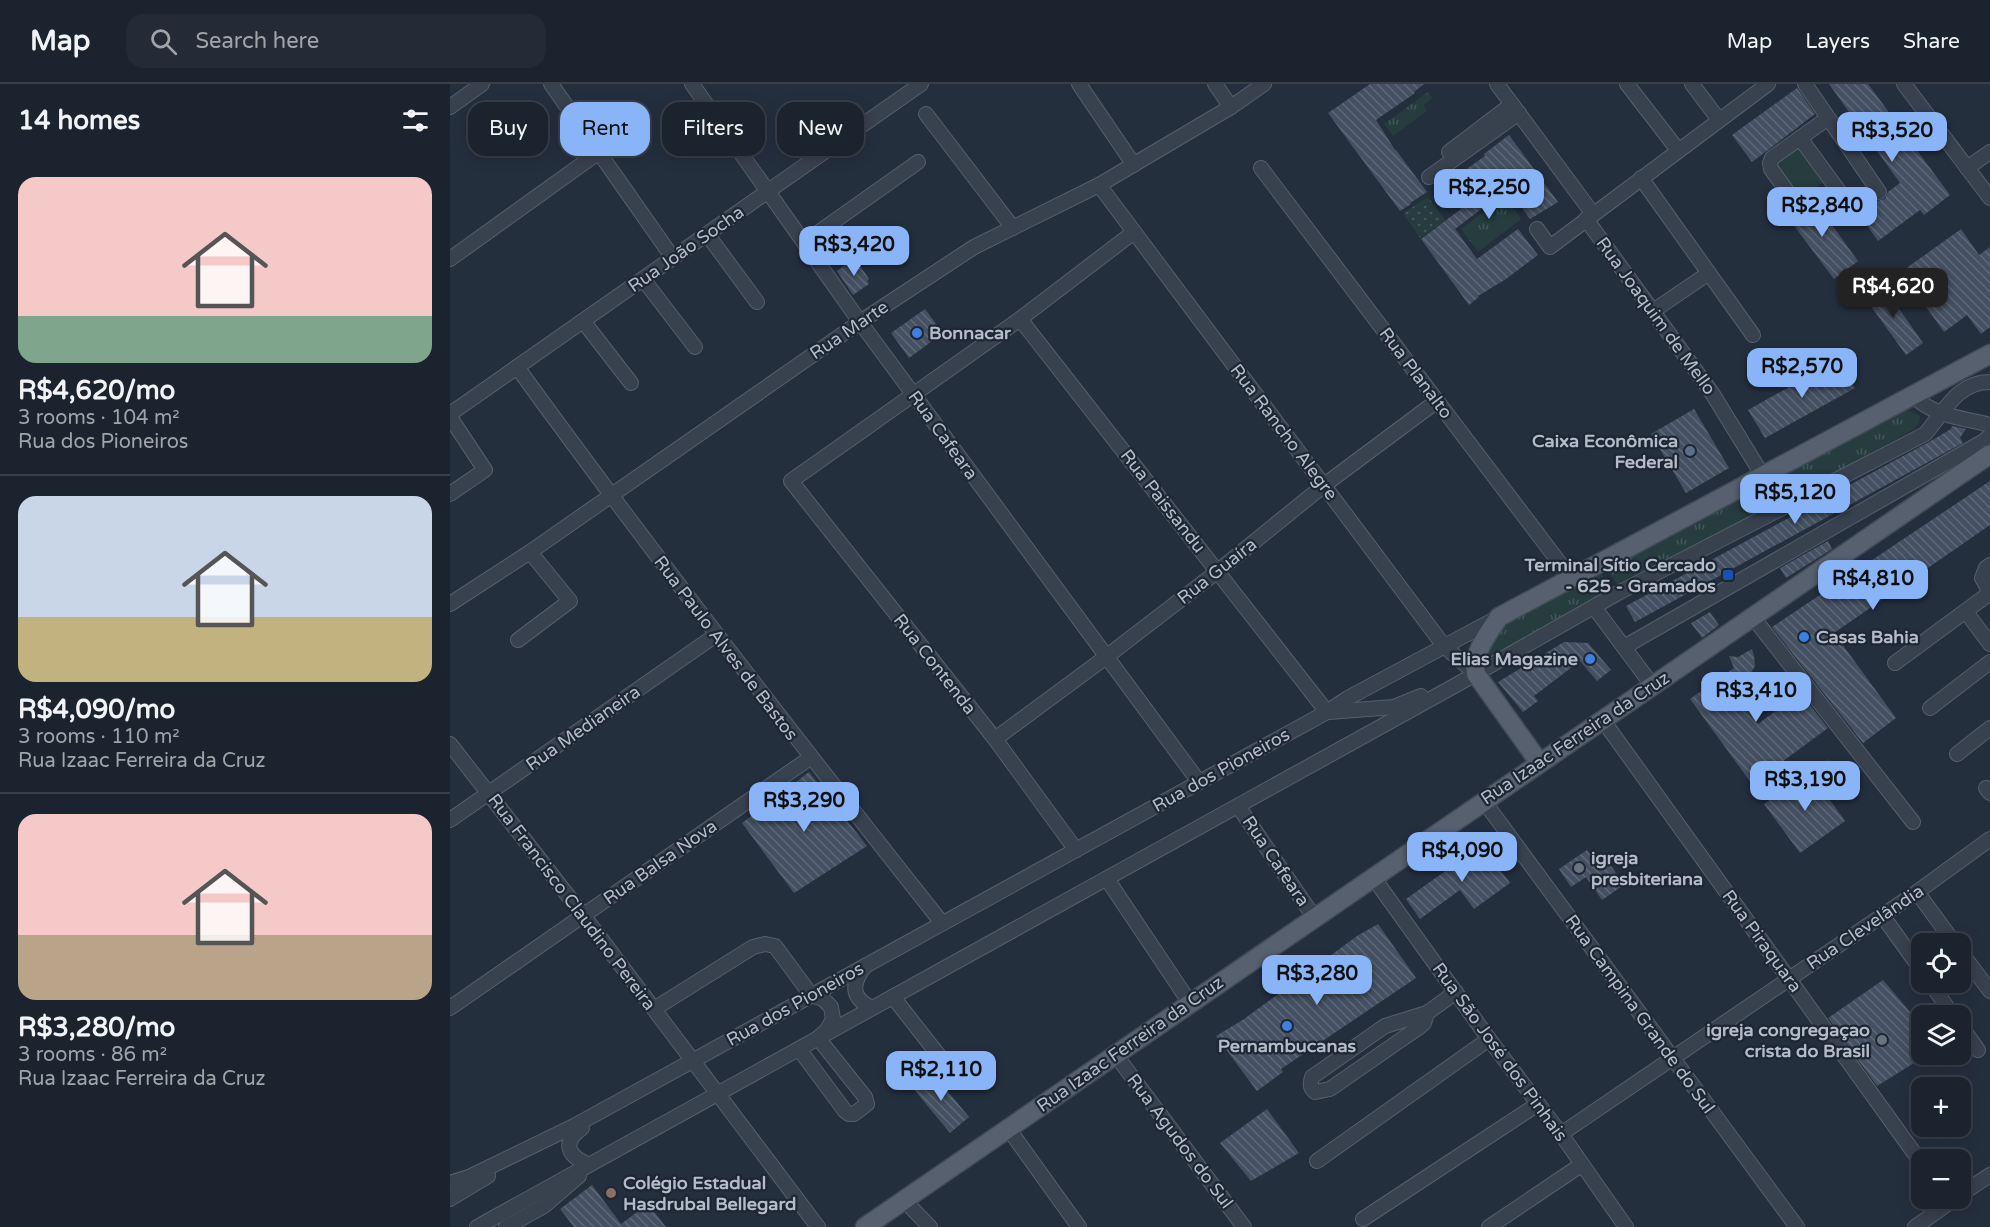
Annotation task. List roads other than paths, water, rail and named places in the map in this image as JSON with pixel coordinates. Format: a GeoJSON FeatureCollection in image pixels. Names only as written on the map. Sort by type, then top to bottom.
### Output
{"type":"FeatureCollection","features":[{"type":"Feature","properties":{"kind":"main road","name":"Rua dos Pioneiros"},"geometry":{"type":"LineString","coordinates":[[1499,617],[1990,354]]}},
{"type":"Feature","properties":{"kind":"main road","name":"Rua Izaac Ferreira da Cruz"},"geometry":{"type":"LineString","coordinates":[[865,1227],[1483,800],[1990,454]]}},
{"type":"Feature","properties":{"kind":"main road"},"geometry":{"type":"LineString","coordinates":[[1476,674],[1477,654],[1499,617]]}},
{"type":"Feature","properties":{"kind":"main road","name":"Rua Rancho Alegre"},"geometry":{"type":"LineString","coordinates":[[1476,674],[1539,762]]}},
{"type":"Feature","properties":{"kind":"street"},"geometry":{"type":"LineString","coordinates":[[450,107],[483,84]]}},
{"type":"Feature","properties":{"kind":"street"},"geometry":{"type":"LineString","coordinates":[[552,84],[564,102]]}},
{"type":"Feature","properties":{"kind":"street","name":"Rua Cafeara"},"geometry":{"type":"LineString","coordinates":[[692,84],[860,322],[1199,782]]}},
{"type":"Feature","properties":{"kind":"street","name":"Rua João Socha"},"geometry":{"type":"LineString","coordinates":[[450,416],[921,84]]}},
{"type":"Feature","properties":{"kind":"street"},"geometry":{"type":"LineString","coordinates":[[1079,84],[1134,165]]}},
{"type":"Feature","properties":{"kind":"street"},"geometry":{"type":"LineString","coordinates":[[1215,84],[1231,107]]}},
{"type":"Feature","properties":{"kind":"street","name":"Rua Marte"},"geometry":{"type":"LineString","coordinates":[[450,604],[530,552],[860,322],[974,248],[1134,165],[1231,107],[1264,84]]}},
{"type":"Feature","properties":{"kind":"street","name":"Rua Joaquim de Mello"},"geometry":{"type":"LineString","coordinates":[[1497,84],[1712,393],[1762,476]]}},
{"type":"Feature","properties":{"kind":"street"},"geometry":{"type":"LineString","coordinates":[[1627,84],[1678,150]]}},
{"type":"Feature","properties":{"kind":"street"},"geometry":{"type":"LineString","coordinates":[[1692,84],[1719,120]]}},
{"type":"Feature","properties":{"kind":"street"},"geometry":{"type":"LineString","coordinates":[[1537,229],[1550,247],[1768,84]]}},
{"type":"Feature","properties":{"kind":"street"},"geometry":{"type":"LineString","coordinates":[[1804,84],[1879,192]]}},
{"type":"Feature","properties":{"kind":"street"},"geometry":{"type":"LineString","coordinates":[[1904,84],[1967,168],[1985,181],[1990,198]]}},
{"type":"Feature","properties":{"kind":"street"},"geometry":{"type":"LineString","coordinates":[[1427,174],[1515,109]]}},
{"type":"Feature","properties":{"kind":"street"},"geometry":{"type":"LineString","coordinates":[[926,114],[1013,228]]}},
{"type":"Feature","properties":{"kind":"street"},"geometry":{"type":"LineString","coordinates":[[1795,202],[1770,163],[1772,158],[1828,118]]}},
{"type":"Feature","properties":{"kind":"street"},"geometry":{"type":"LineString","coordinates":[[1800,138],[1841,194]]}},
{"type":"Feature","properties":{"kind":"street"},"geometry":{"type":"LineString","coordinates":[[1967,168],[1990,152]]}},
{"type":"Feature","properties":{"kind":"street"},"geometry":{"type":"LineString","coordinates":[[450,259],[593,156]]}},
{"type":"Feature","properties":{"kind":"street"},"geometry":{"type":"LineString","coordinates":[[602,156],[673,258]]}},
{"type":"Feature","properties":{"kind":"street"},"geometry":{"type":"LineString","coordinates":[[805,242],[918,162]]}},
{"type":"Feature","properties":{"kind":"street","name":"Rua Planalto"},"geometry":{"type":"LineString","coordinates":[[1261,168],[1571,578]]}},
{"type":"Feature","properties":{"kind":"street"},"geometry":{"type":"LineString","coordinates":[[1641,178],[1753,335]]}},
{"type":"Feature","properties":{"kind":"street","name":"Rua Rancho Alegre"},"geometry":{"type":"LineString","coordinates":[[1099,184],[1444,646],[1476,674]]}},
{"type":"Feature","properties":{"kind":"street"},"geometry":{"type":"LineString","coordinates":[[913,394],[1020,319],[1134,232]]}},
{"type":"Feature","properties":{"kind":"street"},"geometry":{"type":"LineString","coordinates":[[707,234],[757,302]]}},
{"type":"Feature","properties":{"kind":"street"},"geometry":{"type":"LineString","coordinates":[[1653,311],[1709,273]]}},
{"type":"Feature","properties":{"kind":"street"},"geometry":{"type":"LineString","coordinates":[[643,279],[695,347]]}},
{"type":"Feature","properties":{"kind":"street","name":"Rua Paissandu"},"geometry":{"type":"LineString","coordinates":[[1020,319],[1327,712]]}},
{"type":"Feature","properties":{"kind":"street"},"geometry":{"type":"LineString","coordinates":[[583,321],[631,383]]}},
{"type":"Feature","properties":{"kind":"street","name":"Rua Paulo Alves de Bastos"},"geometry":{"type":"LineString","coordinates":[[517,367],[610,495],[810,758],[942,923]]}},
{"type":"Feature","properties":{"kind":"street"},"geometry":{"type":"LineString","coordinates":[[477,1227],[1594,607],[1925,434],[1935,423],[1939,413],[1966,387],[1990,382]]}},
{"type":"Feature","properties":{"kind":"street","name":"Rua Contenda"},"geometry":{"type":"LineString","coordinates":[[913,394],[791,481],[995,739],[1076,850]]}},
{"type":"Feature","properties":{"kind":"street"},"geometry":{"type":"LineString","coordinates":[[1912,395],[1928,408],[1939,413],[1990,425]]}},
{"type":"Feature","properties":{"kind":"street","name":"Rua Guaíra"},"geometry":{"type":"LineString","coordinates":[[995,739],[1106,657],[1323,486],[1437,401]]}},
{"type":"Feature","properties":{"kind":"street"},"geometry":{"type":"LineString","coordinates":[[450,416],[485,470],[450,494]]}},
{"type":"Feature","properties":{"kind":"street"},"geometry":{"type":"LineString","coordinates":[[1624,647],[1990,436]]}},
{"type":"Feature","properties":{"kind":"street"},"geometry":{"type":"LineString","coordinates":[[518,640],[570,601],[530,552]]}},
{"type":"Feature","properties":{"kind":"street"},"geometry":{"type":"LineString","coordinates":[[1895,663],[1990,593],[1982,578],[1986,568],[1990,565]]}},
{"type":"Feature","properties":{"kind":"street"},"geometry":{"type":"LineString","coordinates":[[1594,607],[1652,685]]}},
{"type":"Feature","properties":{"kind":"street"},"geometry":{"type":"LineString","coordinates":[[1966,612],[1990,644]]}},
{"type":"Feature","properties":{"kind":"street"},"geometry":{"type":"LineString","coordinates":[[1752,616],[1912,822]]}},
{"type":"Feature","properties":{"kind":"street","name":"Rua dos Pioneiros"},"geometry":{"type":"LineString","coordinates":[[450,1183],[469,1177],[562,1133],[1327,712],[1348,698],[1499,617]]}},
{"type":"Feature","properties":{"kind":"street","name":"Rua Medianeira"},"geometry":{"type":"LineString","coordinates":[[450,819],[716,635]]}},
{"type":"Feature","properties":{"kind":"street"},"geometry":{"type":"LineString","coordinates":[[1930,708],[1990,662]]}},
{"type":"Feature","properties":{"kind":"street"},"geometry":{"type":"LineString","coordinates":[[1327,712],[1394,707],[1476,674]]}},
{"type":"Feature","properties":{"kind":"street","name":"Rua Piraquara"},"geometry":{"type":"LineString","coordinates":[[1602,719],[1911,1149]]}},
{"type":"Feature","properties":{"kind":"street"},"geometry":{"type":"LineString","coordinates":[[1957,754],[1990,728]]}},
{"type":"Feature","properties":{"kind":"street","name":"Rua Francisco Claudino Pereira"},"geometry":{"type":"LineString","coordinates":[[450,744],[584,915],[818,1227]]}},
{"type":"Feature","properties":{"kind":"street","name":"Rua Balsa Nova"},"geometry":{"type":"LineString","coordinates":[[450,1008],[810,758]]}},
{"type":"Feature","properties":{"kind":"street","name":"Rua Campina Grande do Sul"},"geometry":{"type":"LineString","coordinates":[[1483,800],[1797,1227]]}},
{"type":"Feature","properties":{"kind":"street","name":"Rua Cafeara"},"geometry":{"type":"LineString","coordinates":[[1238,806],[1314,917]]}},
{"type":"Feature","properties":{"kind":"street","name":"Rua Clevelândia"},"geometry":{"type":"LineString","coordinates":[[1561,1134],[1917,892],[1990,839]]}},
{"type":"Feature","properties":{"kind":"street","name":"Rua São José dos Pinhais"},"geometry":{"type":"LineString","coordinates":[[1373,877],[1561,1134],[1624,1226]]}},
{"type":"Feature","properties":{"kind":"street"},"geometry":{"type":"LineString","coordinates":[[1107,879],[1190,1003]]}},
{"type":"Feature","properties":{"kind":"street"},"geometry":{"type":"LineString","coordinates":[[1917,892],[1947,933]]}},
{"type":"Feature","properties":{"kind":"street"},"geometry":{"type":"LineString","coordinates":[[1882,915],[1911,956]]}},
{"type":"Feature","properties":{"kind":"street"},"geometry":{"type":"LineString","coordinates":[[654,1009],[753,947],[765,944],[775,946],[811,995],[824,999],[831,1007],[833,1019],[827,1030],[818,1038]]}},
{"type":"Feature","properties":{"kind":"street"},"geometry":{"type":"LineString","coordinates":[[866,965],[855,984],[856,995],[862,1004],[872,1008]]}},
{"type":"Feature","properties":{"kind":"street"},"geometry":{"type":"LineString","coordinates":[[1971,966],[1990,991]]}},
{"type":"Feature","properties":{"kind":"street"},"geometry":{"type":"LineString","coordinates":[[1427,1013],[1424,1023],[1418,1028],[1330,1089],[1316,1092],[1311,1089],[1312,1077],[1385,1026],[1427,1013],[1456,992]]}},
{"type":"Feature","properties":{"kind":"street"},"geometry":{"type":"LineString","coordinates":[[893,997],[940,1057]]}},
{"type":"Feature","properties":{"kind":"street"},"geometry":{"type":"LineString","coordinates":[[799,1049],[845,1111],[854,1114],[867,1104],[865,1097],[818,1038]]}},
{"type":"Feature","properties":{"kind":"street"},"geometry":{"type":"LineString","coordinates":[[1317,1161],[1490,1038]]}},
{"type":"Feature","properties":{"kind":"street"},"geometry":{"type":"LineString","coordinates":[[1971,1040],[1978,1050]]}},
{"type":"Feature","properties":{"kind":"street","name":"Rua Agudos do Sul"},"geometry":{"type":"LineString","coordinates":[[1115,1054],[1244,1227]]}},
{"type":"Feature","properties":{"kind":"street"},"geometry":{"type":"LineString","coordinates":[[587,1166],[571,1152],[568,1143],[572,1135],[620,1101]]}},
{"type":"Feature","properties":{"kind":"street"},"geometry":{"type":"LineString","coordinates":[[1363,1219],[1538,1104]]}},
{"type":"Feature","properties":{"kind":"street"},"geometry":{"type":"LineString","coordinates":[[1008,1128],[1079,1227]]}},
{"type":"Feature","properties":{"kind":"street"},"geometry":{"type":"LineString","coordinates":[[450,1199],[562,1133]]}},
{"type":"Feature","properties":{"kind":"street"},"geometry":{"type":"LineString","coordinates":[[1489,1227],[1581,1165]]}},
{"type":"Feature","properties":{"kind":"street"},"geometry":{"type":"LineString","coordinates":[[506,1227],[544,1206],[577,1180],[587,1166]]}},
{"type":"Feature","properties":{"kind":"street"},"geometry":{"type":"LineString","coordinates":[[1971,1187],[1990,1175]]}},
{"type":"Feature","properties":{"kind":"street"},"geometry":{"type":"LineString","coordinates":[[904,1200],[930,1227]]}},
{"type":"Feature","properties":{"kind":"street"},"geometry":{"type":"LineString","coordinates":[[1915,1227],[1939,1209]]}},
{"type":"Feature","properties":{"kind":"place","name":"Bonnacar"},"geometry":{"type":"Point","coordinates":[917,333]}},
{"type":"Feature","properties":{"kind":"place","name":"Caixa Econômica Federal"},"geometry":{"type":"Point","coordinates":[1690,451]}},
{"type":"Feature","properties":{"kind":"place","name":"Terminal Sítio Cercado - 625 - Gramados"},"geometry":{"type":"Point","coordinates":[1728,575]}},
{"type":"Feature","properties":{"kind":"place","name":"Casas Bahia"},"geometry":{"type":"Point","coordinates":[1804,637]}},
{"type":"Feature","properties":{"kind":"place","name":"Elias Magazine"},"geometry":{"type":"Point","coordinates":[1590,659]}},
{"type":"Feature","properties":{"kind":"place","name":"igreja presbiteriana"},"geometry":{"type":"Point","coordinates":[1579,868]}},
{"type":"Feature","properties":{"kind":"place","name":"Pernambucanas"},"geometry":{"type":"Point","coordinates":[1287,1026]}},
{"type":"Feature","properties":{"kind":"place","name":"igreja congregaçao crista do Brasil"},"geometry":{"type":"Point","coordinates":[1882,1040]}},
{"type":"Feature","properties":{"kind":"place","name":"Colégio Estadual Hasdrubal Bellegard"},"geometry":{"type":"Point","coordinates":[611,1193]}}]}
